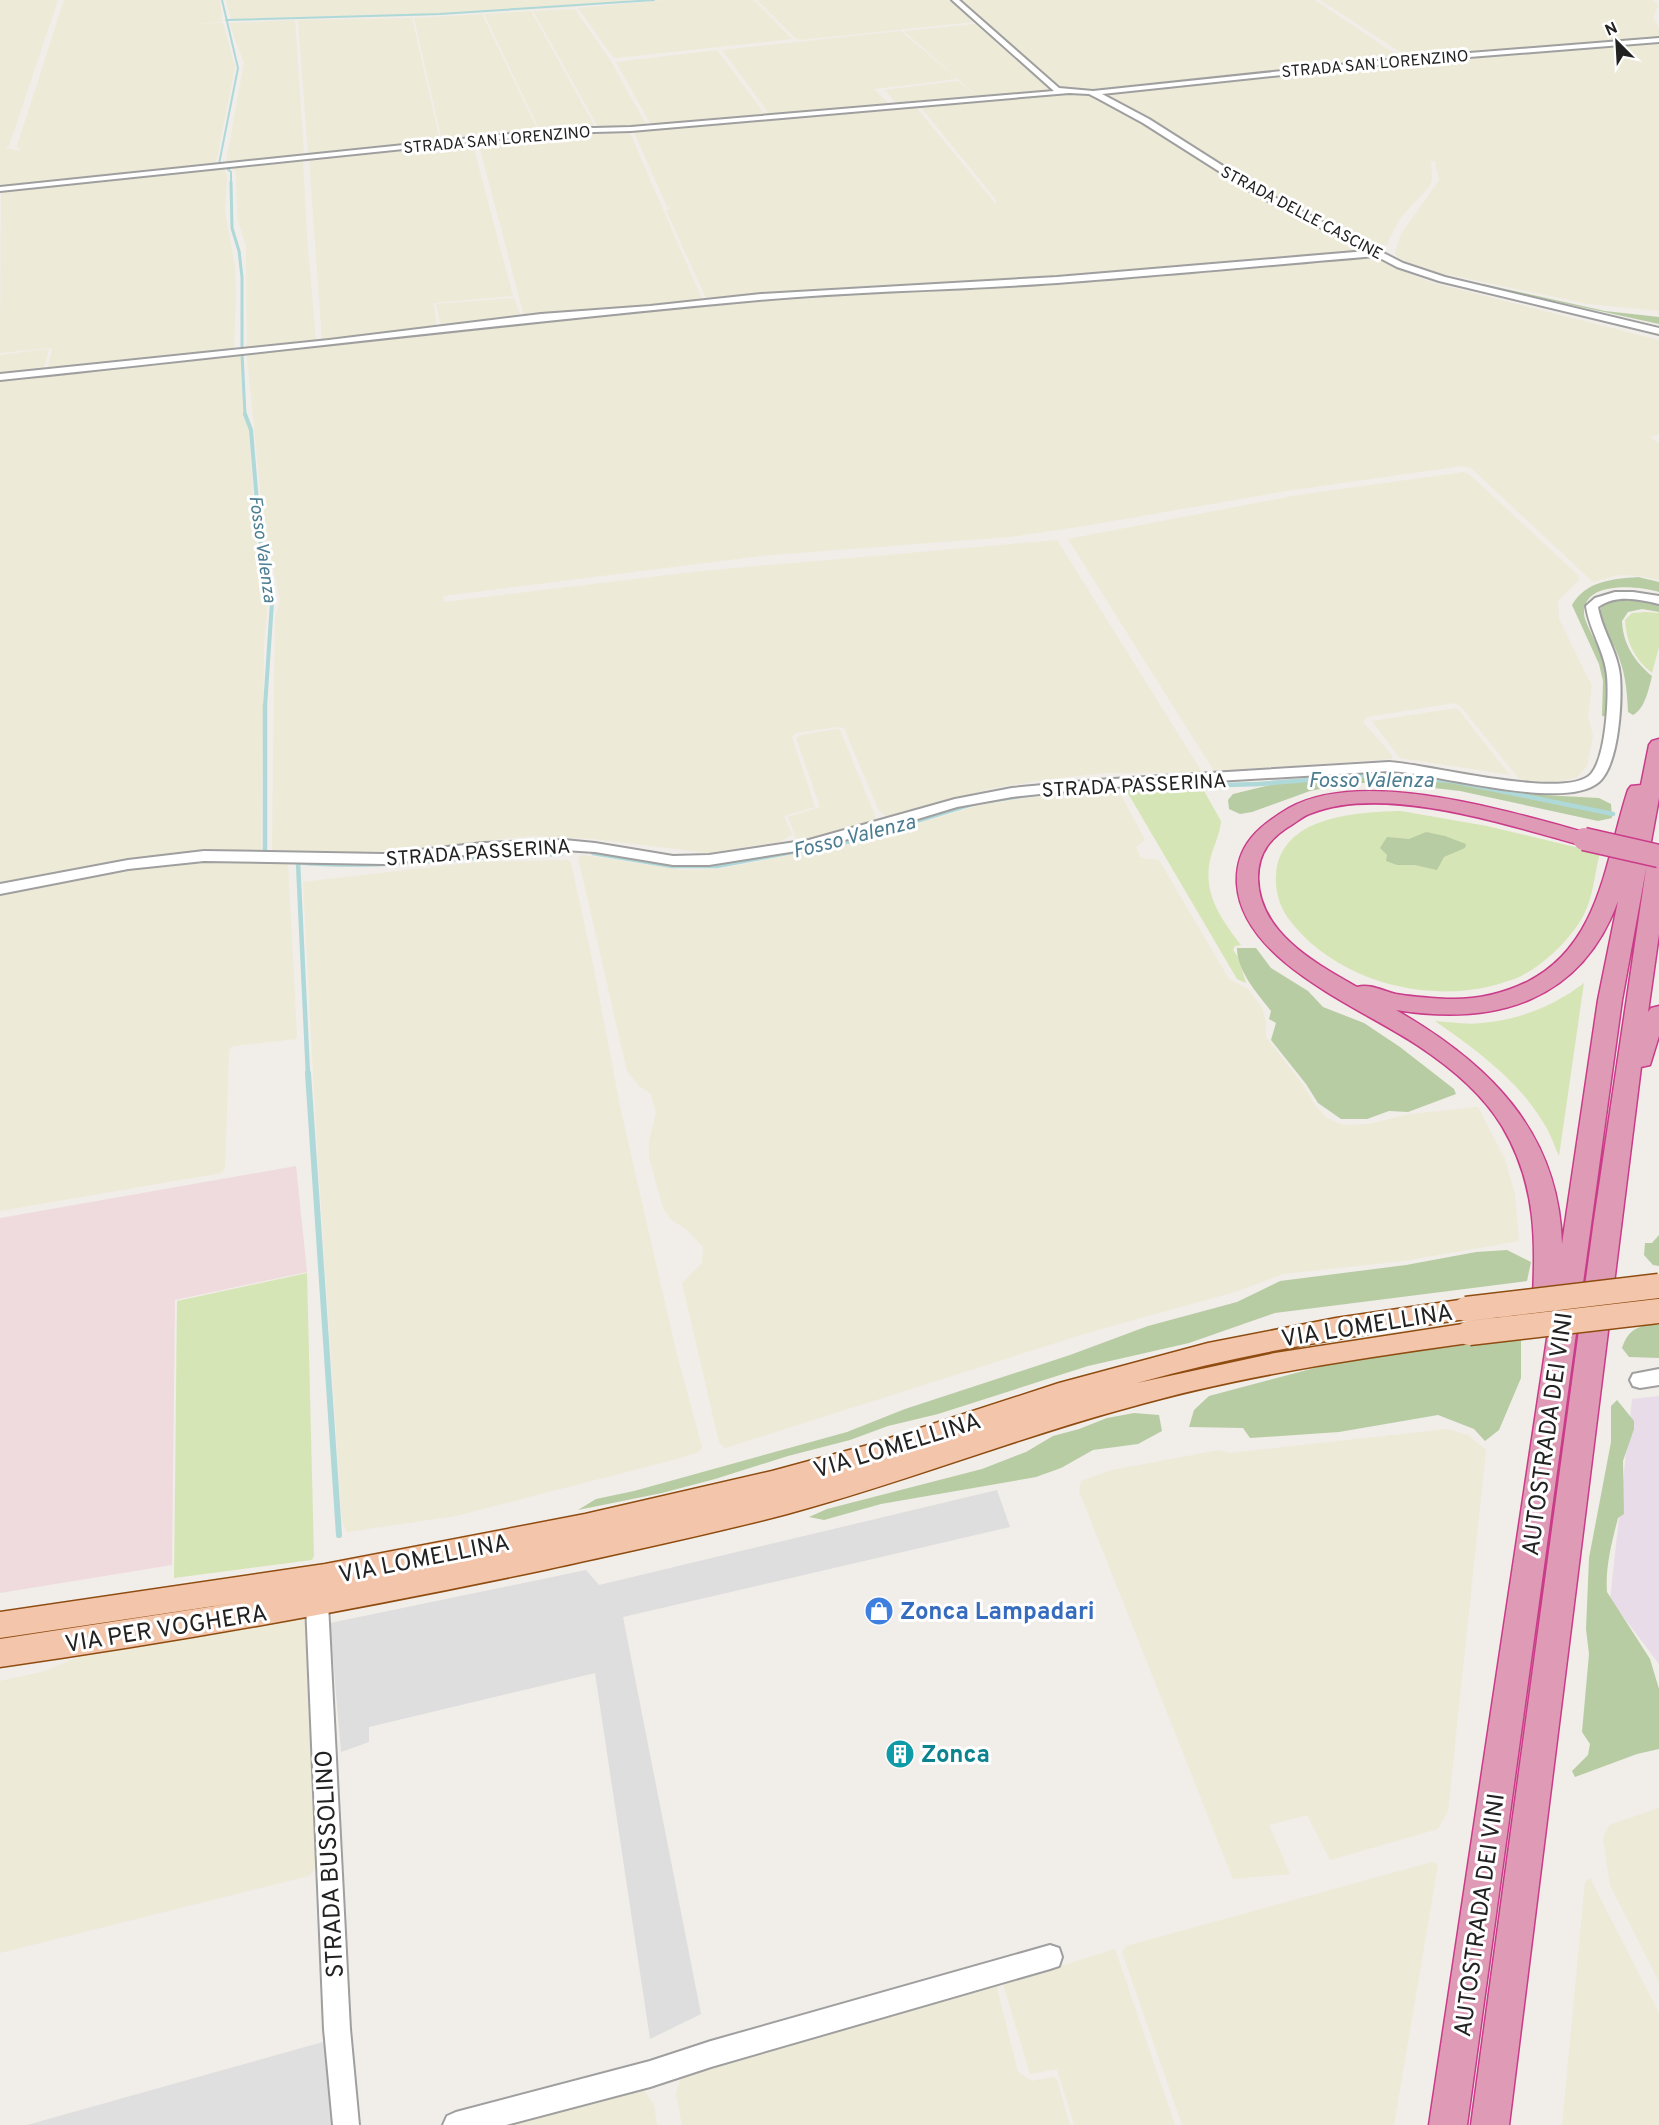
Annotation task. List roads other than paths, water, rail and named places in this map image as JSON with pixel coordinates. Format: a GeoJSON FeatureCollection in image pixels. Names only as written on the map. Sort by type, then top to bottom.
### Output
{"type":"FeatureCollection","features":[{"type":"Feature","properties":{"kind":"highway"},"geometry":{"type":"LineString","coordinates":[[1310,970],[1385,1000],[1419,1006],[1482,1006],[1514,997],[1541,984],[1572,960],[1591,937],[1614,884],[1628,820],[1659,730]]}},
{"type":"Feature","properties":{"kind":"highway","name":"AUTOSTRADA DEI VINI"},"geometry":{"type":"LineString","coordinates":[[1448,2125],[1610,1000],[1659,745]]}},
{"type":"Feature","properties":{"kind":"highway"},"geometry":{"type":"LineString","coordinates":[[1543,1461],[1548,1248],[1546,1210],[1535,1169],[1518,1128],[1492,1092],[1462,1064],[1310,970],[1274,940],[1260,922],[1246,885],[1250,855],[1260,837],[1283,819],[1333,801],[1396,798],[1491,814],[1659,856]]}},
{"type":"Feature","properties":{"kind":"highway","name":"AUTOSTRADA DEI VINI"},"geometry":{"type":"LineString","coordinates":[[1490,2125],[1607,1220],[1659,856]]}},
{"type":"Feature","properties":{"kind":"highway"},"geometry":{"type":"LineString","coordinates":[[1607,1220],[1621,1183],[1646,1038],[1659,1014]]}},
{"type":"Feature","properties":{"kind":"main road"},"geometry":{"type":"LineString","coordinates":[[1468,1321],[1659,1286]]}},
{"type":"Feature","properties":{"kind":"main road"},"geometry":{"type":"LineString","coordinates":[[1468,1321],[1659,1311]]}},
{"type":"Feature","properties":{"kind":"main road","name":"VIA LOMELLINA"},"geometry":{"type":"LineString","coordinates":[[324,1594],[608,1544],[784,1503],[856,1483],[1084,1409],[1207,1377],[1468,1321]]}},
{"type":"Feature","properties":{"kind":"main road","name":"VIA PER VOGHERA"},"geometry":{"type":"LineString","coordinates":[[0,1625],[324,1594]]}},
{"type":"Feature","properties":{"kind":"main road","name":"VIA PER VOGHERA"},"geometry":{"type":"LineString","coordinates":[[0,1653],[324,1594]]}},
{"type":"Feature","properties":{"kind":"street","name":"STRADA DELLE CASCINE"},"geometry":{"type":"LineString","coordinates":[[955,0],[1049,85],[1066,92],[1093,93],[1146,121],[1261,194],[1415,271],[1659,331]]}},
{"type":"Feature","properties":{"kind":"street","name":"STRADA SAN LORENZINO"},"geometry":{"type":"LineString","coordinates":[[1093,93],[1406,60],[1659,40]]}},
{"type":"Feature","properties":{"kind":"street","name":"STRADA SAN LORENZINO"},"geometry":{"type":"LineString","coordinates":[[0,189],[557,131],[631,129],[1066,92]]}},
{"type":"Feature","properties":{"kind":"street"},"geometry":{"type":"LineString","coordinates":[[0,377],[329,343],[444,327],[761,297],[1057,280],[1380,253]]}},
{"type":"Feature","properties":{"kind":"street","name":"STRADA PASSERINA"},"geometry":{"type":"LineString","coordinates":[[0,888],[156,860],[202,856],[390,859],[483,848],[570,845],[599,847],[683,861],[725,858],[845,836],[967,801],[1069,784],[1245,779],[1363,767],[1402,767],[1523,787],[1554,790],[1574,788],[1594,780],[1600,770],[1610,738],[1613,669],[1593,617],[1592,606],[1598,600],[1627,594],[1659,600]]}},
{"type":"Feature","properties":{"kind":"street","name":"STRADA BUSSOLINO"},"geometry":{"type":"LineString","coordinates":[[324,1594],[337,2029],[346,2125]]}},
{"type":"Feature","properties":{"kind":"street"},"geometry":{"type":"LineString","coordinates":[[456,2125],[650,2074],[711,2054],[1050,1957]]}},
{"type":"Feature","properties":{"kind":"waterway","name":"Fosso Valenza"},"geometry":{"type":"LineString","coordinates":[[222,0],[227,20]]}},
{"type":"Feature","properties":{"kind":"waterway"},"geometry":{"type":"LineString","coordinates":[[227,20],[440,14],[654,0]]}},
{"type":"Feature","properties":{"kind":"waterway","name":"Fosso Valenza"},"geometry":{"type":"LineString","coordinates":[[219,164],[238,68],[227,20]]}},
{"type":"Feature","properties":{"kind":"waterway"},"geometry":{"type":"LineString","coordinates":[[1053,94],[1074,93]]}},
{"type":"Feature","properties":{"kind":"waterway","name":"Fosso Valenza"},"geometry":{"type":"LineString","coordinates":[[224,166],[231,172],[231,182]]}},
{"type":"Feature","properties":{"kind":"waterway","name":"Fosso Valenza"},"geometry":{"type":"LineString","coordinates":[[231,182],[232,228],[239,251],[242,277],[242,350]]}},
{"type":"Feature","properties":{"kind":"waterway"},"geometry":{"type":"LineString","coordinates":[[245,415],[242,354],[312,346]]}},
{"type":"Feature","properties":{"kind":"waterway","name":"Fosso Valenza"},"geometry":{"type":"LineString","coordinates":[[245,414],[251,430],[260,539],[272,602],[265,707]]}},
{"type":"Feature","properties":{"kind":"waterway","name":"Fosso Valenza"},"geometry":{"type":"LineString","coordinates":[[265,707],[265,853]]}},
{"type":"Feature","properties":{"kind":"waterway","name":"Fosso Valenza"},"geometry":{"type":"LineString","coordinates":[[1127,788],[1259,784],[1371,775],[1452,781],[1613,814]]}},
{"type":"Feature","properties":{"kind":"waterway","name":"Fosso Valenza"},"geometry":{"type":"LineString","coordinates":[[1043,794],[1113,788]]}},
{"type":"Feature","properties":{"kind":"waterway","name":"Fosso Valenza"},"geometry":{"type":"LineString","coordinates":[[987,801],[1034,794]]}},
{"type":"Feature","properties":{"kind":"waterway","name":"Fosso Valenza"},"geometry":{"type":"LineString","coordinates":[[593,853],[672,866],[717,866],[851,841],[975,803]]}},
{"type":"Feature","properties":{"kind":"waterway","name":"Fosso Valenza"},"geometry":{"type":"LineString","coordinates":[[298,862],[362,865],[561,854]]}},
{"type":"Feature","properties":{"kind":"waterway"},"geometry":{"type":"LineString","coordinates":[[298,862],[308,1075]]}},
{"type":"Feature","properties":{"kind":"waterway"},"geometry":{"type":"LineString","coordinates":[[308,1073],[339,1535]]}},
{"type":"Feature","properties":{"kind":"place","name":"Zonca Lampadari"},"geometry":{"type":"Point","coordinates":[879,1611]}},
{"type":"Feature","properties":{"kind":"place","name":"Zonca"},"geometry":{"type":"Point","coordinates":[900,1754]}}]}
